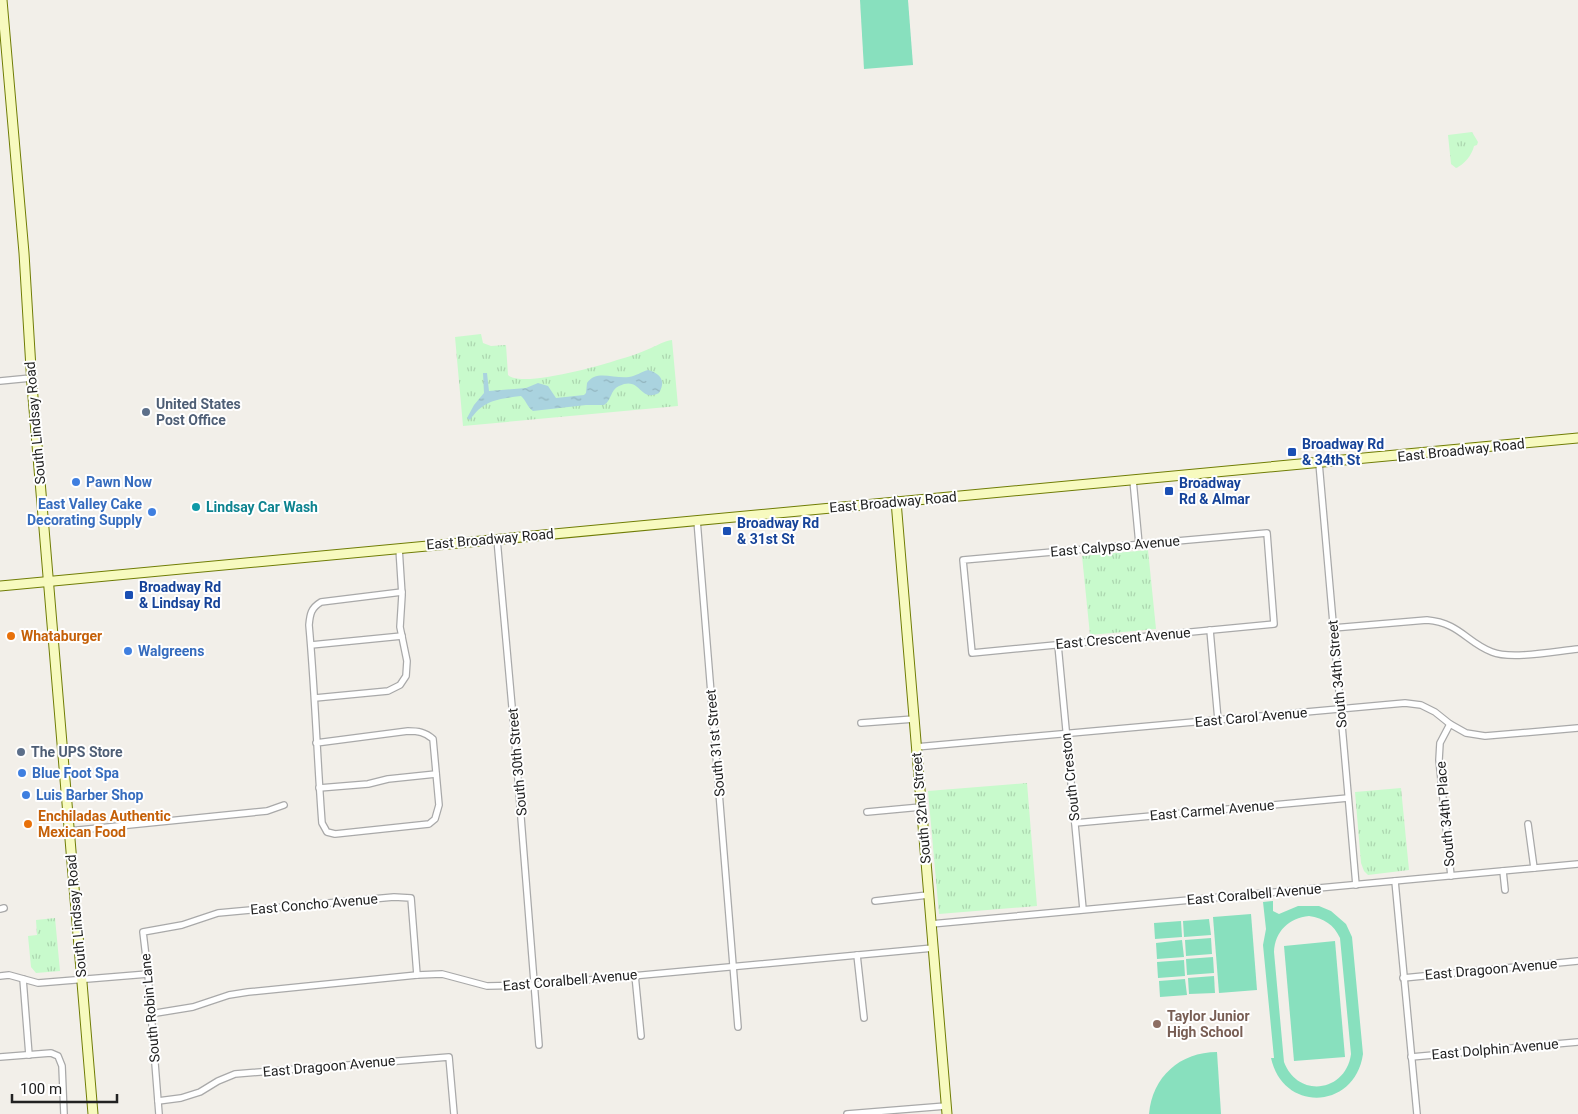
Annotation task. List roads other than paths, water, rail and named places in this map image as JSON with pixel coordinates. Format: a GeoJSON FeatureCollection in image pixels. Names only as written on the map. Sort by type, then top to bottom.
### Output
{"type":"FeatureCollection","features":[{"type":"Feature","properties":{"kind":"main road","name":"South Lindsay Road"},"geometry":{"type":"LineString","coordinates":[[2,0],[3,52],[24,253],[31,378],[93,1114]]}},
{"type":"Feature","properties":{"kind":"main road","name":"East Broadway Road"},"geometry":{"type":"LineString","coordinates":[[0,586],[1578,438]]}},
{"type":"Feature","properties":{"kind":"main road","name":"South 32nd Street"},"geometry":{"type":"LineString","coordinates":[[896,501],[947,1110]]}},
{"type":"Feature","properties":{"kind":"street"},"geometry":{"type":"LineString","coordinates":[[0,380],[31,378]]}},
{"type":"Feature","properties":{"kind":"street","name":"South 34th Street"},"geometry":{"type":"LineString","coordinates":[[1319,463],[1356,884]]}},
{"type":"Feature","properties":{"kind":"street"},"geometry":{"type":"LineString","coordinates":[[1133,480],[1139,544]]}},
{"type":"Feature","properties":{"kind":"street","name":"South 31st Street"},"geometry":{"type":"LineString","coordinates":[[697,520],[738,1027]]}},
{"type":"Feature","properties":{"kind":"street","name":"East Calypso Avenue"},"geometry":{"type":"LineString","coordinates":[[972,653],[963,560],[1267,533],[1274,624]]}},
{"type":"Feature","properties":{"kind":"street","name":"South 30th Street"},"geometry":{"type":"LineString","coordinates":[[496,539],[513,720],[539,1045]]}},
{"type":"Feature","properties":{"kind":"street"},"geometry":{"type":"LineString","coordinates":[[315,698],[388,691],[400,685],[406,676],[407,661],[400,627],[402,592],[399,548]]}},
{"type":"Feature","properties":{"kind":"street"},"geometry":{"type":"LineString","coordinates":[[316,743],[416,731],[427,734],[433,739],[440,806],[435,819],[430,824],[335,834],[327,832],[322,824],[316,743],[310,614],[314,607],[321,602],[402,592]]}},
{"type":"Feature","properties":{"kind":"street"},"geometry":{"type":"LineString","coordinates":[[1333,628],[1427,620],[1440,621],[1452,626],[1492,652],[1505,655],[1578,649]]}},
{"type":"Feature","properties":{"kind":"street","name":"East Crescent Avenue"},"geometry":{"type":"LineString","coordinates":[[972,653],[1274,624]]}},
{"type":"Feature","properties":{"kind":"street"},"geometry":{"type":"LineString","coordinates":[[1210,630],[1218,720]]}},
{"type":"Feature","properties":{"kind":"street"},"geometry":{"type":"LineString","coordinates":[[311,645],[402,636]]}},
{"type":"Feature","properties":{"kind":"street","name":"South Creston"},"geometry":{"type":"LineString","coordinates":[[1058,644],[1083,909]]}},
{"type":"Feature","properties":{"kind":"street","name":"East Carol Avenue"},"geometry":{"type":"LineString","coordinates":[[916,748],[1406,704],[1421,705],[1466,733],[1485,736],[1578,728]]}},
{"type":"Feature","properties":{"kind":"street"},"geometry":{"type":"LineString","coordinates":[[861,723],[914,719]]}},
{"type":"Feature","properties":{"kind":"street","name":"South 34th Place"},"geometry":{"type":"LineString","coordinates":[[1450,724],[1440,743],[1439,760],[1451,876]]}},
{"type":"Feature","properties":{"kind":"street"},"geometry":{"type":"LineString","coordinates":[[319,788],[368,784],[388,779],[436,774]]}},
{"type":"Feature","properties":{"kind":"street","name":"East Carmel Avenue"},"geometry":{"type":"LineString","coordinates":[[1075,822],[1348,798]]}},
{"type":"Feature","properties":{"kind":"street"},"geometry":{"type":"LineString","coordinates":[[69,831],[267,811],[284,805]]}},
{"type":"Feature","properties":{"kind":"street"},"geometry":{"type":"LineString","coordinates":[[867,812],[921,807]]}},
{"type":"Feature","properties":{"kind":"street"},"geometry":{"type":"LineString","coordinates":[[1528,824],[1534,868]]}},
{"type":"Feature","properties":{"kind":"street","name":"East Coralbell Avenue"},"geometry":{"type":"LineString","coordinates":[[931,924],[1578,864]]}},
{"type":"Feature","properties":{"kind":"street"},"geometry":{"type":"LineString","coordinates":[[1503,871],[1505,890]]}},
{"type":"Feature","properties":{"kind":"street"},"geometry":{"type":"LineString","coordinates":[[1395,881],[1417,1114]]}},
{"type":"Feature","properties":{"kind":"street"},"geometry":{"type":"LineString","coordinates":[[875,901],[928,895]]}},
{"type":"Feature","properties":{"kind":"street","name":"East Concho Avenue"},"geometry":{"type":"LineString","coordinates":[[143,932],[182,925],[218,912],[394,897],[411,898],[417,975]]}},
{"type":"Feature","properties":{"kind":"street","name":"South Robin Lane"},"geometry":{"type":"LineString","coordinates":[[143,932],[159,1114]]}},
{"type":"Feature","properties":{"kind":"street","name":"East Coralbell Avenue"},"geometry":{"type":"LineString","coordinates":[[150,1014],[193,1007],[229,995],[248,992],[417,975],[442,974],[487,986],[535,985],[933,948]]}},
{"type":"Feature","properties":{"kind":"street"},"geometry":{"type":"LineString","coordinates":[[857,955],[864,1018]]}},
{"type":"Feature","properties":{"kind":"street","name":"East Dragoon Avenue"},"geometry":{"type":"LineString","coordinates":[[1403,978],[1578,961]]}},
{"type":"Feature","properties":{"kind":"street"},"geometry":{"type":"LineString","coordinates":[[0,976],[9,976],[38,983],[148,974]]}},
{"type":"Feature","properties":{"kind":"street"},"geometry":{"type":"LineString","coordinates":[[634,975],[641,1036]]}},
{"type":"Feature","properties":{"kind":"street"},"geometry":{"type":"LineString","coordinates":[[23,979],[29,1055]]}},
{"type":"Feature","properties":{"kind":"street","name":"East Dolphin Avenue"},"geometry":{"type":"LineString","coordinates":[[1411,1057],[1578,1042]]}},
{"type":"Feature","properties":{"kind":"street"},"geometry":{"type":"LineString","coordinates":[[0,1057],[51,1053],[58,1056],[62,1066],[64,1114]]}},
{"type":"Feature","properties":{"kind":"street","name":"East Dragoon Avenue"},"geometry":{"type":"LineString","coordinates":[[158,1101],[181,1098],[200,1092],[218,1081],[236,1074],[449,1057],[454,1114]]}},
{"type":"Feature","properties":{"kind":"street"},"geometry":{"type":"LineString","coordinates":[[847,1114],[947,1110]]}},
{"type":"Feature","properties":{"kind":"water"},"geometry":{"type":"Polygon","coordinates":[[[648,370],[661,378],[662,385],[659,393],[647,395],[636,386],[626,384],[616,388],[604,405],[586,405],[533,411],[521,396],[513,397],[486,404],[470,420],[467,418],[474,405],[484,393],[483,373],[487,373],[489,391],[526,388],[538,383],[548,386],[556,398],[584,395],[587,383],[595,376],[629,377],[648,370]]]}},
{"type":"Feature","properties":{"kind":"place","name":"United States Post Office"},"geometry":{"type":"Point","coordinates":[146,412]}},
{"type":"Feature","properties":{"kind":"place","name":"Broadway Rd & 34th St"},"geometry":{"type":"Point","coordinates":[1292,452]}},
{"type":"Feature","properties":{"kind":"place","name":"Pawn Now"},"geometry":{"type":"Point","coordinates":[76,482]}},
{"type":"Feature","properties":{"kind":"place","name":"Broadway Rd & Almar"},"geometry":{"type":"Point","coordinates":[1169,491]}},
{"type":"Feature","properties":{"kind":"place","name":"Lindsay Car Wash"},"geometry":{"type":"Point","coordinates":[196,507]}},
{"type":"Feature","properties":{"kind":"place","name":"East Valley Cake Decorating Supply"},"geometry":{"type":"Point","coordinates":[152,512]}},
{"type":"Feature","properties":{"kind":"place","name":"Broadway Rd & 31st St"},"geometry":{"type":"Point","coordinates":[727,531]}},
{"type":"Feature","properties":{"kind":"place","name":"Broadway Rd & Lindsay Rd"},"geometry":{"type":"Point","coordinates":[129,595]}},
{"type":"Feature","properties":{"kind":"place","name":"Whataburger"},"geometry":{"type":"Point","coordinates":[11,636]}},
{"type":"Feature","properties":{"kind":"place","name":"Walgreens"},"geometry":{"type":"Point","coordinates":[128,651]}},
{"type":"Feature","properties":{"kind":"place","name":"The UPS Store"},"geometry":{"type":"Point","coordinates":[21,752]}},
{"type":"Feature","properties":{"kind":"place","name":"Blue Foot Spa"},"geometry":{"type":"Point","coordinates":[22,773]}},
{"type":"Feature","properties":{"kind":"place","name":"Luis Barber Shop"},"geometry":{"type":"Point","coordinates":[26,795]}},
{"type":"Feature","properties":{"kind":"place","name":"Enchiladas Authentic Mexican Food"},"geometry":{"type":"Point","coordinates":[28,824]}},
{"type":"Feature","properties":{"kind":"place","name":"Taylor Junior High School"},"geometry":{"type":"Point","coordinates":[1157,1024]}}]}
